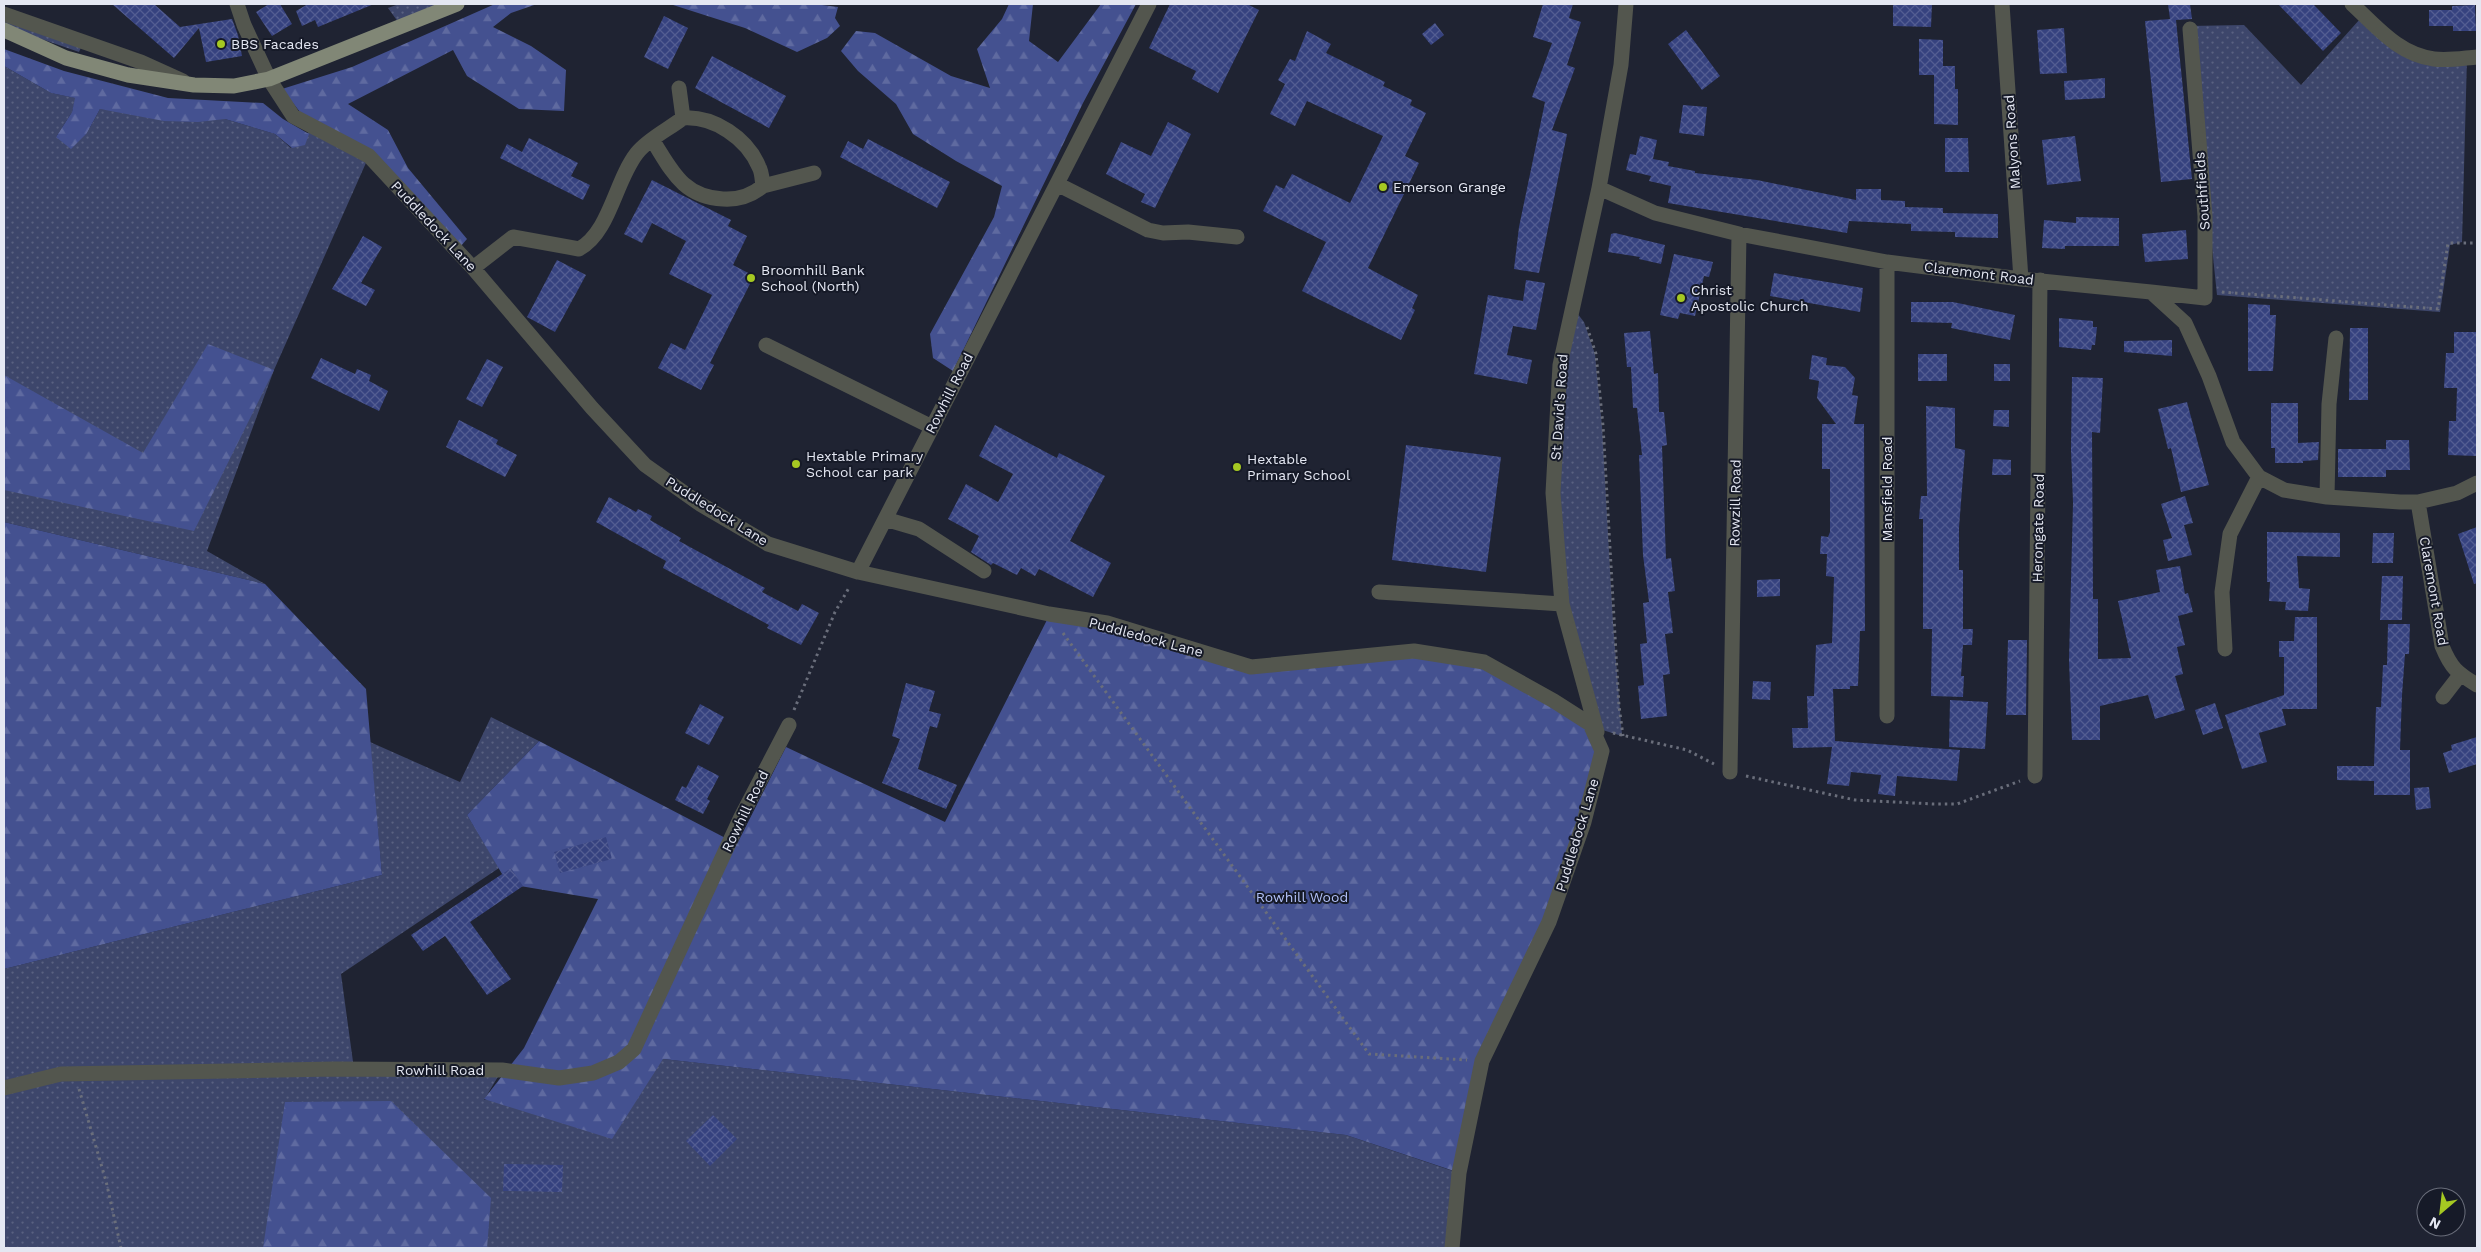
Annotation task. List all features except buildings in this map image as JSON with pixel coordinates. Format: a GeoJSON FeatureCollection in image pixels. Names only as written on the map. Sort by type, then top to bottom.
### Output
{"type":"FeatureCollection","features":[{"type":"Feature","properties":{"kind":"main road"},"geometry":{"type":"LineString","coordinates":[[4,30],[66,58],[128,75],[194,85],[234,86],[269,79],[456,4]]}},
{"type":"Feature","properties":{"kind":"street","name":"Puddledock Lane"},"geometry":{"type":"LineString","coordinates":[[237,4],[244,25],[269,79],[293,116],[369,156],[473,268],[592,408],[645,465],[700,504],[768,544],[858,572],[1049,614],[1107,623],[1251,667],[1414,651],[1484,662],[1554,701],[1590,724],[1602,751],[1584,822],[1549,922],[1482,1061],[1459,1173],[1452,1248]]}},
{"type":"Feature","properties":{"kind":"street","name":"Rowhill Road"},"geometry":{"type":"LineString","coordinates":[[858,572],[1149,4]]}},
{"type":"Feature","properties":{"kind":"street","name":"St David's Road"},"geometry":{"type":"LineString","coordinates":[[1602,751],[1562,604],[1553,493],[1560,364],[1599,188],[1621,65],[1626,4]]}},
{"type":"Feature","properties":{"kind":"street","name":"Malyons Road"},"geometry":{"type":"LineString","coordinates":[[2002,4],[2021,279]]}},
{"type":"Feature","properties":{"kind":"street"},"geometry":{"type":"LineString","coordinates":[[2352,4],[2377,30],[2404,50],[2435,59],[2477,57]]}},
{"type":"Feature","properties":{"kind":"street"},"geometry":{"type":"LineString","coordinates":[[4,14],[141,62],[194,85]]}},
{"type":"Feature","properties":{"kind":"street","name":"Southfields"},"geometry":{"type":"LineString","coordinates":[[2190,29],[2205,216],[2205,298]]}},
{"type":"Feature","properties":{"kind":"street"},"geometry":{"type":"LineString","coordinates":[[679,88],[683,118]]}},
{"type":"Feature","properties":{"kind":"street"},"geometry":{"type":"LineString","coordinates":[[473,268],[512,237],[580,249],[590,243],[637,152],[683,118],[698,117],[715,122],[733,134],[759,167],[763,186]]}},
{"type":"Feature","properties":{"kind":"street"},"geometry":{"type":"LineString","coordinates":[[653,140],[678,178],[688,189],[706,198],[732,199],[751,196],[763,186],[814,173]]}},
{"type":"Feature","properties":{"kind":"street"},"geometry":{"type":"LineString","coordinates":[[1057,184],[1148,230],[1163,233],[1196,232],[1237,237]]}},
{"type":"Feature","properties":{"kind":"street","name":"Claremont Road"},"geometry":{"type":"LineString","coordinates":[[1599,188],[1655,214],[1739,234],[1887,262],[2021,279],[2151,292]]}},
{"type":"Feature","properties":{"kind":"street","name":"Rowzill Road"},"geometry":{"type":"LineString","coordinates":[[1730,772],[1739,234]]}},
{"type":"Feature","properties":{"kind":"street","name":"Mansfield Road"},"geometry":{"type":"LineString","coordinates":[[1887,262],[1887,716]]}},
{"type":"Feature","properties":{"kind":"street","name":"Herongate Road"},"geometry":{"type":"LineString","coordinates":[[2035,776],[2040,280]]}},
{"type":"Feature","properties":{"kind":"street"},"geometry":{"type":"LineString","coordinates":[[2151,292],[2205,298]]}},
{"type":"Feature","properties":{"kind":"street"},"geometry":{"type":"LineString","coordinates":[[2151,292],[2184,323],[2209,376],[2234,442],[2259,477],[2284,490],[2326,497],[2418,502],[2457,493],[2477,483]]}},
{"type":"Feature","properties":{"kind":"street"},"geometry":{"type":"LineString","coordinates":[[2326,497],[2329,404],[2336,338]]}},
{"type":"Feature","properties":{"kind":"street"},"geometry":{"type":"LineString","coordinates":[[766,345],[932,427]]}},
{"type":"Feature","properties":{"kind":"street"},"geometry":{"type":"LineString","coordinates":[[2225,649],[2222,592],[2230,534],[2259,477]]}},
{"type":"Feature","properties":{"kind":"street","name":"Claremont Road"},"geometry":{"type":"LineString","coordinates":[[2418,502],[2442,646],[2450,665],[2460,675],[2477,684]]}},
{"type":"Feature","properties":{"kind":"street"},"geometry":{"type":"LineString","coordinates":[[885,519],[919,529],[984,571]]}},
{"type":"Feature","properties":{"kind":"street"},"geometry":{"type":"LineString","coordinates":[[1379,592],[1562,604]]}},
{"type":"Feature","properties":{"kind":"street"},"geometry":{"type":"LineString","coordinates":[[2443,697],[2460,675]]}},
{"type":"Feature","properties":{"kind":"street","name":"Rowhill Road"},"geometry":{"type":"LineString","coordinates":[[4,1088],[61,1074],[335,1069],[502,1070],[559,1078],[593,1073],[619,1062],[634,1049],[741,817],[789,725]]}},
{"type":"Feature","properties":{"kind":"path"},"geometry":{"type":"LineString","coordinates":[[2205,298],[2223,292],[2438,309],[2448,243],[2477,243]]}},
{"type":"Feature","properties":{"kind":"path"},"geometry":{"type":"LineString","coordinates":[[1573,306],[1585,321],[1596,363],[1603,426],[1619,706],[1623,736],[1686,750],[1730,772],[1855,800],[1957,804],[2035,776]]}},
{"type":"Feature","properties":{"kind":"path"},"geometry":{"type":"LineString","coordinates":[[789,725],[835,612],[858,572]]}},
{"type":"Feature","properties":{"kind":"path"},"geometry":{"type":"LineString","coordinates":[[1049,614],[1369,1054],[1482,1061]]}},
{"type":"Feature","properties":{"kind":"path"},"geometry":{"type":"LineString","coordinates":[[74,1074],[106,1181],[121,1248]]}},
{"type":"Feature","properties":{"kind":"shaded area"},"geometry":{"type":"Polygon","coordinates":[[[399,4],[439,4],[401,26],[388,8],[399,4]]]}},
{"type":"Feature","properties":{"kind":"shaded area"},"geometry":{"type":"Polygon","coordinates":[[[4,15],[83,43],[79,52],[4,26],[4,15]]]}},
{"type":"Feature","properties":{"kind":"shaded area"},"geometry":{"type":"Polygon","coordinates":[[[2360,19],[2404,50],[2467,58],[2462,242],[2450,245],[2440,312],[2217,295],[2189,26],[2244,25],[2301,85],[2360,19]]]}},
{"type":"Feature","properties":{"kind":"shaded area"},"geometry":{"type":"Polygon","coordinates":[[[4,66],[51,93],[76,98],[72,112],[56,137],[87,133],[100,109],[225,119],[275,134],[291,148],[314,127],[369,156],[274,370],[207,551],[265,584],[4,522],[4,66]]]}},
{"type":"Feature","properties":{"kind":"shaded area"},"geometry":{"type":"Polygon","coordinates":[[[1573,308],[1584,322],[1595,354],[1602,426],[1613,622],[1622,736],[1596,728],[1562,604],[1553,493],[1573,308]]]}},
{"type":"Feature","properties":{"kind":"shaded area"},"geometry":{"type":"Polygon","coordinates":[[[491,717],[539,741],[467,815],[499,868],[341,974],[354,1069],[502,1070],[484,1100],[663,1059],[1346,1135],[1459,1173],[1449,1248],[4,1248],[4,969],[382,875],[370,742],[460,782],[491,717]]]}},
{"type":"Feature","properties":{"kind":"green space"},"geometry":{"type":"Polygon","coordinates":[[[495,4],[537,4],[511,13],[493,27],[531,46],[566,70],[564,111],[519,109],[467,76],[453,50],[348,104],[388,130],[408,168],[467,239],[460,247],[403,184],[300,112],[282,89],[352,67],[495,4]]]}},
{"type":"Feature","properties":{"kind":"green space"},"geometry":{"type":"Polygon","coordinates":[[[670,4],[814,4],[838,7],[835,18],[840,26],[827,38],[797,52],[745,28],[670,4]]]}},
{"type":"Feature","properties":{"kind":"green space"},"geometry":{"type":"Polygon","coordinates":[[[1009,4],[1033,4],[1029,41],[1058,62],[1101,4],[1136,4],[1083,103],[953,371],[933,358],[930,334],[994,217],[1002,186],[956,161],[913,134],[896,104],[858,71],[841,51],[856,31],[875,33],[951,76],[990,88],[977,49],[1002,19],[1009,4]]]}},
{"type":"Feature","properties":{"kind":"green space"},"geometry":{"type":"Polygon","coordinates":[[[4,49],[64,71],[168,98],[263,103],[283,119],[309,134],[305,145],[292,148],[275,134],[225,119],[198,122],[164,121],[100,109],[87,133],[71,149],[56,137],[72,112],[75,98],[51,93],[4,66],[4,49]]]}},
{"type":"Feature","properties":{"kind":"green space"},"geometry":{"type":"Polygon","coordinates":[[[208,344],[274,370],[194,531],[4,490],[4,375],[143,453],[208,344]]]}},
{"type":"Feature","properties":{"kind":"green space"},"geometry":{"type":"Polygon","coordinates":[[[4,522],[265,584],[366,689],[382,875],[4,969],[4,522]]]}},
{"type":"Feature","properties":{"kind":"green space","name":"Rowhill Wood"},"geometry":{"type":"Polygon","coordinates":[[[1050,614],[1251,668],[1415,653],[1484,664],[1588,726],[1599,749],[1548,922],[1481,1061],[1457,1172],[1346,1135],[663,1059],[612,1139],[484,1099],[524,1048],[598,899],[508,884],[467,815],[539,741],[737,844],[786,747],[945,822],[1050,614]]]}},
{"type":"Feature","properties":{"kind":"green space"},"geometry":{"type":"Polygon","coordinates":[[[391,1101],[491,1198],[487,1248],[263,1248],[285,1102],[391,1101]]]}},
{"type":"Feature","properties":{"kind":"place","name":"BBS Facades"},"geometry":{"type":"Point","coordinates":[221,44]}},
{"type":"Feature","properties":{"kind":"place","name":"Emerson Grange"},"geometry":{"type":"Point","coordinates":[1383,187]}},
{"type":"Feature","properties":{"kind":"place","name":"Broomhill Bank School (North)"},"geometry":{"type":"Point","coordinates":[751,278]}},
{"type":"Feature","properties":{"kind":"place","name":"Christ Apostolic Church"},"geometry":{"type":"Point","coordinates":[1681,298]}},
{"type":"Feature","properties":{"kind":"place","name":"Hextable Primary School car park"},"geometry":{"type":"Point","coordinates":[796,464]}},
{"type":"Feature","properties":{"kind":"place","name":"Hextable Primary School"},"geometry":{"type":"Point","coordinates":[1237,467]}}]}
